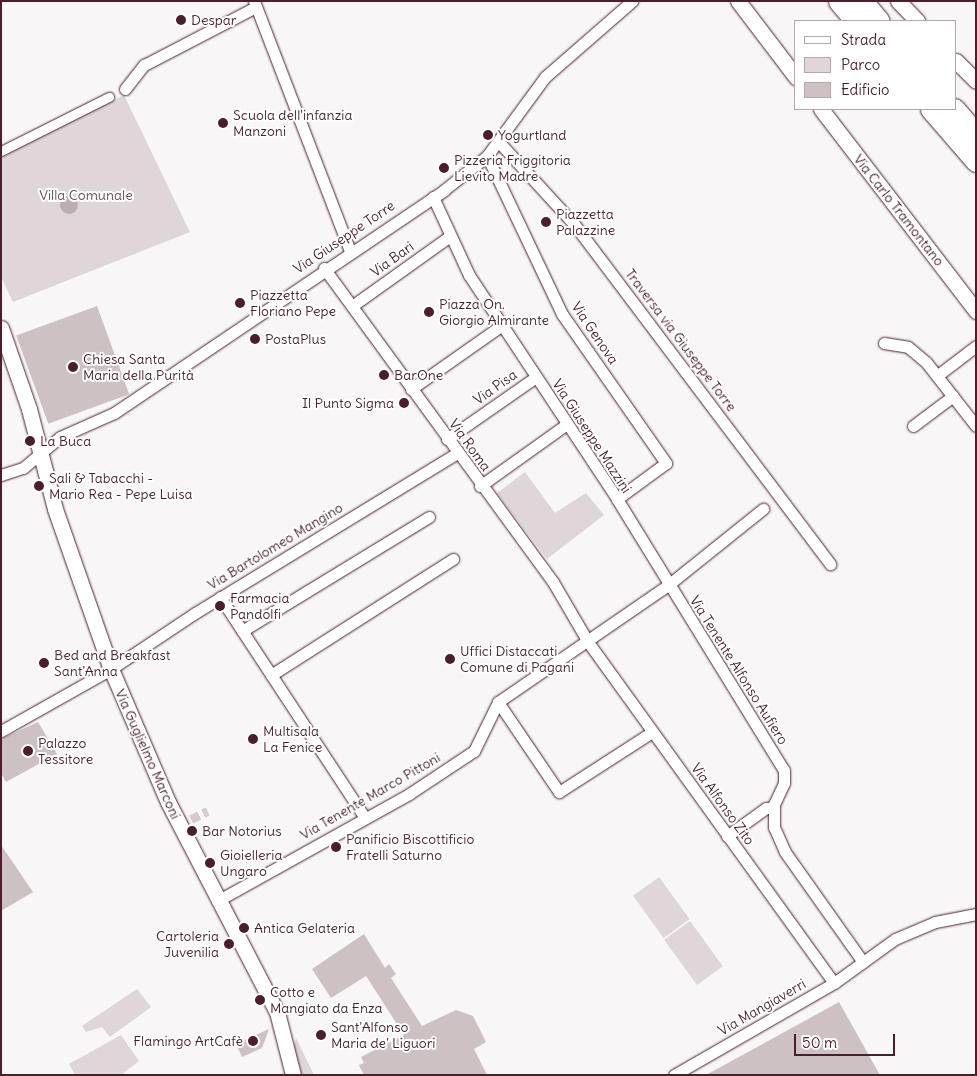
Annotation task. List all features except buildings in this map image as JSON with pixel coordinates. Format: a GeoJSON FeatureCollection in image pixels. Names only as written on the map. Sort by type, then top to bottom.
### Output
{"type":"FeatureCollection","features":[{"type":"Feature","properties":{"kind":"highway"},"geometry":{"type":"LineString","coordinates":[[839,1],[855,20]]}},
{"type":"Feature","properties":{"kind":"highway"},"geometry":{"type":"LineString","coordinates":[[862,1],[878,20]]}},
{"type":"Feature","properties":{"kind":"highway"},"geometry":{"type":"LineString","coordinates":[[932,110],[976,161]]}},
{"type":"Feature","properties":{"kind":"highway"},"geometry":{"type":"LineString","coordinates":[[955,110],[976,134]]}},
{"type":"Feature","properties":{"kind":"street","name":"Via Giuseppe Torre"},"geometry":{"type":"LineString","coordinates":[[1,475],[22,468],[60,437],[114,413],[324,268],[433,197],[487,156],[545,77],[632,1]]}},
{"type":"Feature","properties":{"kind":"street"},"geometry":{"type":"LineString","coordinates":[[738,1],[794,74]]}},
{"type":"Feature","properties":{"kind":"street"},"geometry":{"type":"LineString","coordinates":[[898,1],[916,20]]}},
{"type":"Feature","properties":{"kind":"street"},"geometry":{"type":"LineString","coordinates":[[125,89],[144,65],[259,15],[350,251]]}},
{"type":"Feature","properties":{"kind":"street"},"geometry":{"type":"LineString","coordinates":[[957,62],[976,81]]}},
{"type":"Feature","properties":{"kind":"street"},"geometry":{"type":"LineString","coordinates":[[1,151],[109,97]]}},
{"type":"Feature","properties":{"kind":"street","name":"Via Carlo Tramontano"},"geometry":{"type":"LineString","coordinates":[[821,110],[976,311]]}},
{"type":"Feature","properties":{"kind":"street","name":"Traversa via Giuseppe Torre"},"geometry":{"type":"LineString","coordinates":[[499,142],[574,224],[830,564]]}},
{"type":"Feature","properties":{"kind":"street","name":"Via Genova"},"geometry":{"type":"LineString","coordinates":[[487,156],[562,314],[666,463],[616,499]]}},
{"type":"Feature","properties":{"kind":"street","name":"Via Giuseppe Mazzini"},"geometry":{"type":"LineString","coordinates":[[433,197],[469,276],[616,499],[668,585]]}},
{"type":"Feature","properties":{"kind":"street","name":"Via Bari"},"geometry":{"type":"LineString","coordinates":[[352,306],[450,236]]}},
{"type":"Feature","properties":{"kind":"street","name":"Via Roma"},"geometry":{"type":"LineString","coordinates":[[324,268],[480,486],[553,582],[588,642]]}},
{"type":"Feature","properties":{"kind":"street"},"geometry":{"type":"LineString","coordinates":[[411,389],[502,325]]}},
{"type":"Feature","properties":{"kind":"street","name":"Via Guglielmo Marconi"},"geometry":{"type":"LineString","coordinates":[[1,328],[29,409],[39,455],[111,669],[168,802],[216,901],[277,1012],[293,1075]]}},
{"type":"Feature","properties":{"kind":"street"},"geometry":{"type":"LineString","coordinates":[[884,343],[908,347],[938,375],[976,426]]}},
{"type":"Feature","properties":{"kind":"street"},"geometry":{"type":"LineString","coordinates":[[938,375],[976,346]]}},
{"type":"Feature","properties":{"kind":"street","name":"Via Pisa"},"geometry":{"type":"LineString","coordinates":[[447,439],[536,377]]}},
{"type":"Feature","properties":{"kind":"street"},"geometry":{"type":"LineString","coordinates":[[913,426],[953,396]]}},
{"type":"Feature","properties":{"kind":"street"},"geometry":{"type":"LineString","coordinates":[[480,486],[567,424]]}},
{"type":"Feature","properties":{"kind":"street","name":"Via Bartolomeo Mangino"},"geometry":{"type":"LineString","coordinates":[[1,730],[111,669],[220,597],[457,453]]}},
{"type":"Feature","properties":{"kind":"street"},"geometry":{"type":"LineString","coordinates":[[652,732],[559,792],[498,702],[588,642],[668,585],[763,509]]}},
{"type":"Feature","properties":{"kind":"street"},"geometry":{"type":"LineString","coordinates":[[242,631],[430,516]]}},
{"type":"Feature","properties":{"kind":"street"},"geometry":{"type":"LineString","coordinates":[[271,675],[453,558]]}},
{"type":"Feature","properties":{"kind":"street","name":"Via Tenente Alfonso Aufiero"},"geometry":{"type":"LineString","coordinates":[[668,585],[784,770],[774,808]]}},
{"type":"Feature","properties":{"kind":"street"},"geometry":{"type":"LineString","coordinates":[[220,597],[365,818]]}},
{"type":"Feature","properties":{"kind":"street","name":"Via Alfonso Zito"},"geometry":{"type":"LineString","coordinates":[[588,642],[834,983]]}},
{"type":"Feature","properties":{"kind":"street","name":"Via Tenente Marco Pittoni"},"geometry":{"type":"LineString","coordinates":[[216,901],[365,818],[474,751],[498,702]]}},
{"type":"Feature","properties":{"kind":"street"},"geometry":{"type":"LineString","coordinates":[[727,836],[766,808],[774,808],[774,827],[786,852],[863,962]]}},
{"type":"Feature","properties":{"kind":"street","name":"Via Mangiaverri"},"geometry":{"type":"LineString","coordinates":[[674,1075],[834,983],[914,929],[976,914]]}},
{"type":"Feature","properties":{"kind":"green space","name":"Villa Comunale"},"geometry":{"type":"Polygon","coordinates":[[[124,95],[190,232],[13,302],[1,277],[1,156],[124,95]]]}},
{"type":"Feature","properties":{"kind":"green space"},"geometry":{"type":"Polygon","coordinates":[[[525,472],[555,513],[586,493],[604,515],[547,559],[497,493],[525,472]]]}},
{"type":"Feature","properties":{"kind":"green space"},"geometry":{"type":"Polygon","coordinates":[[[659,877],[690,919],[664,938],[633,896],[659,877]]]}},
{"type":"Feature","properties":{"kind":"green space"},"geometry":{"type":"Polygon","coordinates":[[[690,921],[723,966],[697,985],[664,940],[690,921]]]}},
{"type":"Feature","properties":{"kind":"green space"},"geometry":{"type":"Polygon","coordinates":[[[137,989],[151,1007],[110,1037],[102,1027],[86,1032],[82,1026],[137,989]]]}},
{"type":"Feature","properties":{"kind":"green space"},"geometry":{"type":"Polygon","coordinates":[[[121,1035],[139,1061],[121,1075],[75,1075],[69,1064],[121,1035]]]}},
{"type":"Feature","properties":{"kind":"green space"},"geometry":{"type":"Polygon","coordinates":[[[296,1038],[314,1075],[298,1075],[293,1052],[296,1038]]]}},
{"type":"Feature","properties":{"kind":"shaded area"},"geometry":{"type":"Polygon","coordinates":[[[69,196],[75,199],[78,205],[75,211],[69,214],[63,211],[60,205],[63,199],[69,196]]]}},
{"type":"Feature","properties":{"kind":"tunnel"},"geometry":{"type":"LineString","coordinates":[[179,825],[208,811]]}},
{"type":"Feature","properties":{"kind":"place","name":"Despar"},"geometry":{"type":"Point","coordinates":[181,20]}},
{"type":"Feature","properties":{"kind":"place","name":"Scuola dell'infanzia Manzoni"},"geometry":{"type":"Point","coordinates":[223,123]}},
{"type":"Feature","properties":{"kind":"place","name":"Yogurtland"},"geometry":{"type":"Point","coordinates":[488,135]}},
{"type":"Feature","properties":{"kind":"place","name":"Pizzeria Friggitoria Lievito Madre"},"geometry":{"type":"Point","coordinates":[444,168]}},
{"type":"Feature","properties":{"kind":"place","name":"Piazzetta Palazzine"},"geometry":{"type":"Point","coordinates":[546,222]}},
{"type":"Feature","properties":{"kind":"place","name":"Piazzetta Floriano Pepe"},"geometry":{"type":"Point","coordinates":[240,303]}},
{"type":"Feature","properties":{"kind":"place","name":"Piazza On. Giorgio Almirante"},"geometry":{"type":"Point","coordinates":[429,312]}},
{"type":"Feature","properties":{"kind":"place","name":"PostaPlus"},"geometry":{"type":"Point","coordinates":[255,339]}},
{"type":"Feature","properties":{"kind":"place","name":"Chiesa Santa Maria della Purità"},"geometry":{"type":"Point","coordinates":[73,367]}},
{"type":"Feature","properties":{"kind":"place","name":"BarOne"},"geometry":{"type":"Point","coordinates":[384,375]}},
{"type":"Feature","properties":{"kind":"place","name":"Il Punto Sigma"},"geometry":{"type":"Point","coordinates":[404,403]}},
{"type":"Feature","properties":{"kind":"place","name":"La Buca"},"geometry":{"type":"Point","coordinates":[30,441]}},
{"type":"Feature","properties":{"kind":"place","name":"Sali & Tabacchi - Mario Rea - Pepe Luisa"},"geometry":{"type":"Point","coordinates":[39,486]}},
{"type":"Feature","properties":{"kind":"place","name":"Farmacia Pandolfi"},"geometry":{"type":"Point","coordinates":[220,606]}},
{"type":"Feature","properties":{"kind":"place","name":"Uffici Distaccati Comune di Pagani"},"geometry":{"type":"Point","coordinates":[450,659]}},
{"type":"Feature","properties":{"kind":"place","name":"Bed and Breakfast Sant'Anna"},"geometry":{"type":"Point","coordinates":[44,663]}},
{"type":"Feature","properties":{"kind":"place","name":"Multisala La Fenice"},"geometry":{"type":"Point","coordinates":[253,739]}},
{"type":"Feature","properties":{"kind":"place","name":"Palazzo Tessitore"},"geometry":{"type":"Point","coordinates":[28,751]}},
{"type":"Feature","properties":{"kind":"place","name":"Bar Notorius"},"geometry":{"type":"Point","coordinates":[192,831]}},
{"type":"Feature","properties":{"kind":"place","name":"Panificio Biscottificio Fratelli Saturno"},"geometry":{"type":"Point","coordinates":[336,847]}},
{"type":"Feature","properties":{"kind":"place","name":"Gioielleria Ungaro"},"geometry":{"type":"Point","coordinates":[210,863]}},
{"type":"Feature","properties":{"kind":"place","name":"Antica Gelateria"},"geometry":{"type":"Point","coordinates":[244,928]}},
{"type":"Feature","properties":{"kind":"place","name":"Cartoleria Juvenilia"},"geometry":{"type":"Point","coordinates":[229,944]}},
{"type":"Feature","properties":{"kind":"place","name":"Cotto e Mangiato da Enza"},"geometry":{"type":"Point","coordinates":[260,1000]}},
{"type":"Feature","properties":{"kind":"place","name":"Sant'Alfonso Maria de' Liguori"},"geometry":{"type":"Point","coordinates":[321,1035]}},
{"type":"Feature","properties":{"kind":"place","name":"Flamingo ArtCafè"},"geometry":{"type":"Point","coordinates":[253,1041]}}]}
